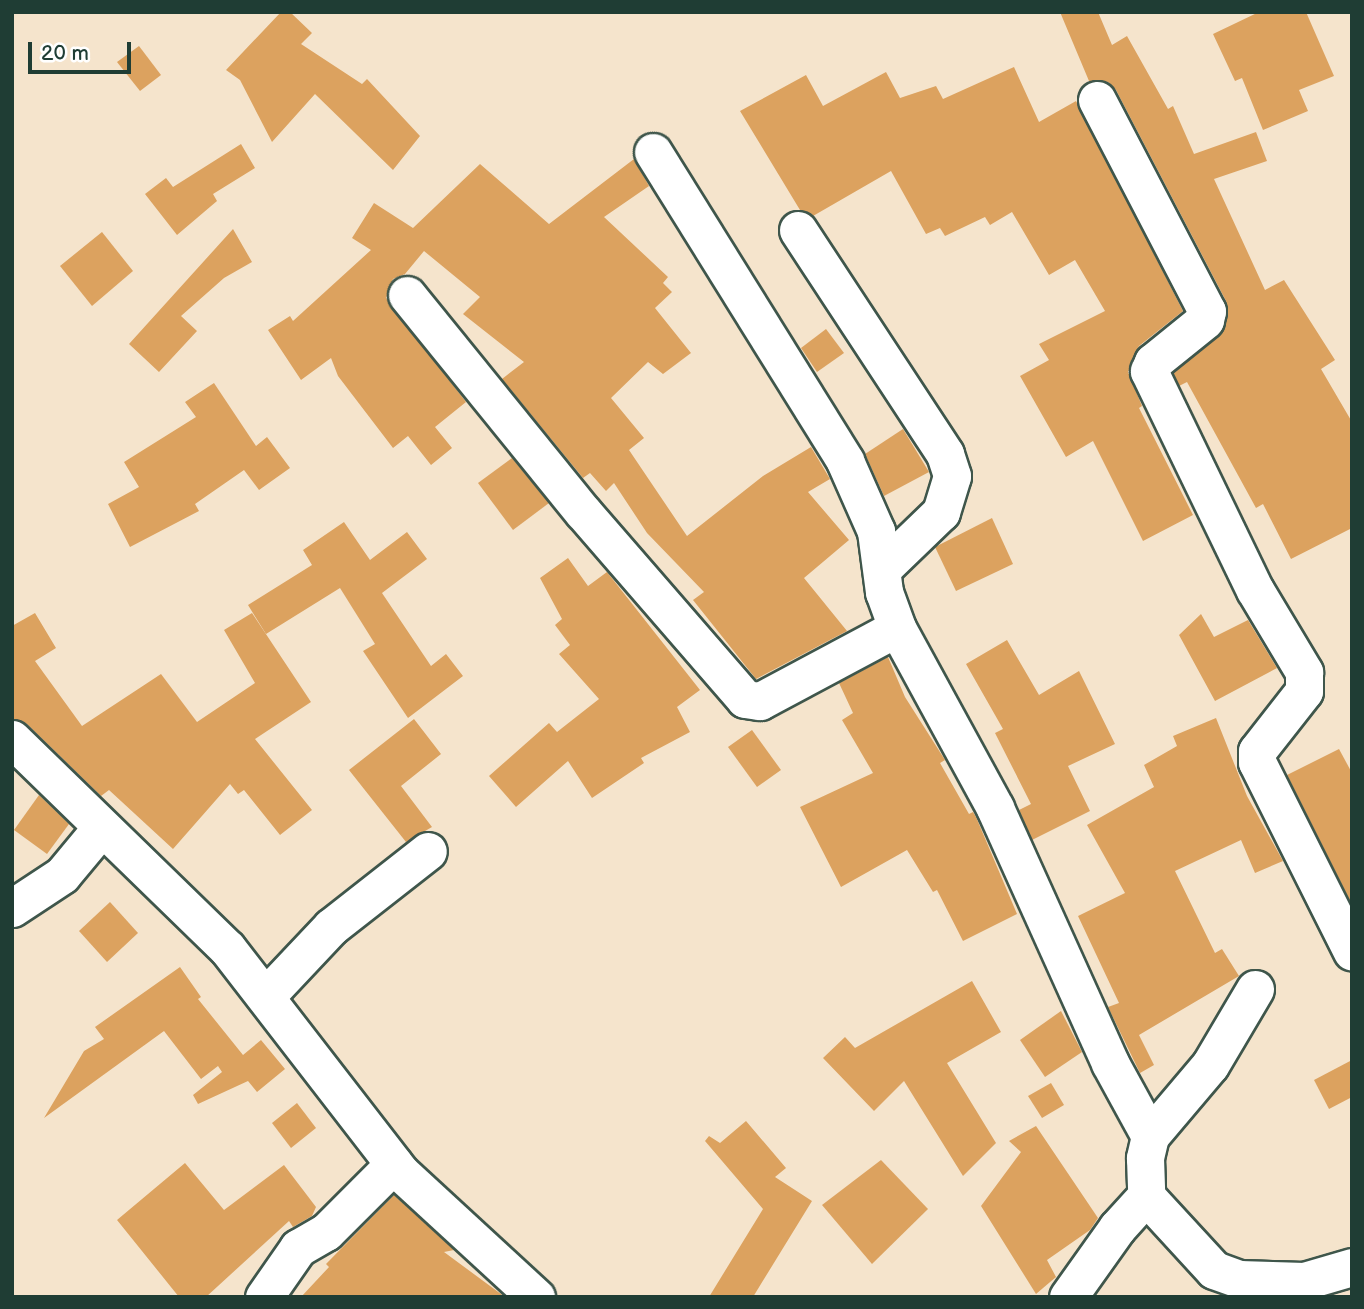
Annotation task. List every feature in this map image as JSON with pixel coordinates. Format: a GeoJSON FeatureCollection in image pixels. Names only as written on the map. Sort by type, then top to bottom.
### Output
{"type":"FeatureCollection","features":[{"type":"Feature","properties":{"kind":"street"},"geometry":{"type":"LineString","coordinates":[[1097,100],[1206,311],[1205,320],[1153,362],[1149,371],[1255,590],[1304,671],[1304,691],[1257,751],[1257,762],[1352,952]]}},
{"type":"Feature","properties":{"kind":"street"},"geometry":{"type":"LineString","coordinates":[[653,152],[845,461],[876,531],[883,568],[884,592],[897,628],[995,808],[1110,1063],[1150,1136]]}},
{"type":"Feature","properties":{"kind":"street"},"geometry":{"type":"LineString","coordinates":[[798,230],[939,444],[952,476],[941,512],[883,568]]}},
{"type":"Feature","properties":{"kind":"street"},"geometry":{"type":"LineString","coordinates":[[407,295],[583,512],[745,699],[760,701],[897,628]]}},
{"type":"Feature","properties":{"kind":"street"},"geometry":{"type":"LineString","coordinates":[[12,739],[227,948],[394,1164],[536,1297]]}},
{"type":"Feature","properties":{"kind":"street"},"geometry":{"type":"LineString","coordinates":[[12,908],[62,875],[101,828]]}},
{"type":"Feature","properties":{"kind":"street"},"geometry":{"type":"LineString","coordinates":[[266,996],[331,927],[428,851]]}},
{"type":"Feature","properties":{"kind":"street"},"geometry":{"type":"LineString","coordinates":[[1255,989],[1210,1065],[1150,1136],[1145,1158],[1146,1196],[1220,1284],[1304,1281],[1352,1267]]}},
{"type":"Feature","properties":{"kind":"street"},"geometry":{"type":"LineString","coordinates":[[264,1297],[298,1248],[326,1232],[394,1164]]}},
{"type":"Feature","properties":{"kind":"street"},"geometry":{"type":"LineString","coordinates":[[1068,1297],[1117,1228],[1146,1196]]}},
{"type":"Feature","properties":{"kind":"building"},"geometry":{"type":"Polygon","coordinates":[[[281,12],[290,12],[312,33],[301,44],[362,84],[367,79],[420,136],[393,170],[315,94],[272,142],[240,80],[226,70],[281,12]]]}},
{"type":"Feature","properties":{"kind":"building"},"geometry":{"type":"Polygon","coordinates":[[[1060,12],[1098,12],[1112,45],[1127,36],[1168,109],[1173,106],[1194,154],[1256,132],[1267,161],[1214,179],[1265,290],[1284,280],[1335,360],[1321,369],[1352,422],[1352,528],[1291,559],[1263,504],[1256,508],[1187,382],[1179,386],[1173,373],[1219,336],[1228,316],[1226,301],[1116,90],[1108,82],[1089,81],[1060,12]]]}},
{"type":"Feature","properties":{"kind":"building"},"geometry":{"type":"Polygon","coordinates":[[[1259,12],[1306,12],[1334,76],[1299,90],[1308,111],[1263,130],[1242,78],[1235,81],[1213,34],[1259,12]]]}},
{"type":"Feature","properties":{"kind":"building"},"geometry":{"type":"Polygon","coordinates":[[[139,46],[161,75],[140,91],[117,62],[139,46]]]}},
{"type":"Feature","properties":{"kind":"building"},"geometry":{"type":"Polygon","coordinates":[[[1014,67],[1039,122],[1076,101],[1183,311],[1139,346],[1128,372],[1142,406],[1139,408],[1193,515],[1143,541],[1093,441],[1066,457],[1020,376],[1049,360],[1039,344],[1105,311],[1075,260],[1049,275],[1012,212],[990,225],[985,217],[945,236],[940,228],[926,234],[891,171],[813,216],[800,210],[740,111],[806,75],[823,106],[886,72],[900,98],[936,86],[943,99],[1014,67]]]}},
{"type":"Feature","properties":{"kind":"building"},"geometry":{"type":"Polygon","coordinates":[[[241,144],[255,168],[213,194],[217,201],[177,235],[145,194],[166,178],[173,187],[241,144]]]}},
{"type":"Feature","properties":{"kind":"building"},"geometry":{"type":"Polygon","coordinates":[[[634,159],[649,186],[604,217],[668,277],[663,283],[672,292],[655,308],[691,353],[663,374],[648,362],[611,398],[644,438],[629,450],[687,536],[763,476],[811,447],[830,479],[808,492],[849,540],[804,578],[847,631],[756,679],[693,600],[704,592],[647,533],[614,483],[606,491],[590,473],[583,478],[502,379],[524,362],[463,314],[480,297],[424,251],[405,274],[393,279],[386,298],[466,402],[435,427],[452,448],[431,465],[408,436],[393,448],[338,376],[331,358],[301,380],[268,330],[290,316],[293,321],[371,250],[352,238],[374,203],[413,228],[480,164],[549,224],[634,159]]]}},
{"type":"Feature","properties":{"kind":"building"},"geometry":{"type":"Polygon","coordinates":[[[233,229],[252,262],[224,278],[181,316],[197,331],[159,372],[129,344],[233,229]]]}},
{"type":"Feature","properties":{"kind":"building"},"geometry":{"type":"Polygon","coordinates":[[[102,232],[133,271],[92,306],[60,266],[102,232]]]}},
{"type":"Feature","properties":{"kind":"building"},"geometry":{"type":"Polygon","coordinates":[[[826,329],[844,353],[817,372],[801,348],[826,329]]]}},
{"type":"Feature","properties":{"kind":"building"},"geometry":{"type":"Polygon","coordinates":[[[214,383],[256,446],[267,437],[290,468],[259,490],[244,470],[195,504],[199,511],[130,547],[108,504],[139,487],[124,462],[196,417],[185,402],[214,383]]]}},
{"type":"Feature","properties":{"kind":"building"},"geometry":{"type":"Polygon","coordinates":[[[903,429],[929,472],[884,496],[865,454],[903,429]]]}},
{"type":"Feature","properties":{"kind":"building"},"geometry":{"type":"Polygon","coordinates":[[[512,458],[549,503],[513,530],[478,483],[512,458]]]}},
{"type":"Feature","properties":{"kind":"building"},"geometry":{"type":"Polygon","coordinates":[[[992,518],[1013,564],[956,591],[935,547],[992,518]]]}},
{"type":"Feature","properties":{"kind":"building"},"geometry":{"type":"Polygon","coordinates":[[[344,522],[370,560],[407,532],[427,559],[382,593],[431,666],[446,654],[463,676],[408,718],[363,651],[375,644],[340,588],[266,634],[248,605],[312,565],[303,550],[344,522]]]}},
{"type":"Feature","properties":{"kind":"building"},"geometry":{"type":"Polygon","coordinates":[[[568,558],[588,586],[607,572],[700,690],[677,707],[690,732],[641,758],[644,763],[592,798],[568,761],[516,807],[489,776],[549,723],[557,732],[599,699],[559,654],[570,645],[555,625],[562,619],[540,578],[568,558]]]}},
{"type":"Feature","properties":{"kind":"building"},"geometry":{"type":"Polygon","coordinates":[[[35,613],[56,648],[35,661],[82,726],[161,674],[197,722],[255,683],[224,630],[252,613],[311,702],[255,739],[312,810],[280,835],[244,790],[238,794],[230,784],[173,849],[109,790],[101,796],[27,724],[12,719],[12,626],[35,613]]]}},
{"type":"Feature","properties":{"kind":"building"},"geometry":{"type":"Polygon","coordinates":[[[1201,614],[1214,637],[1248,620],[1277,668],[1215,701],[1179,635],[1201,614]]]}},
{"type":"Feature","properties":{"kind":"building"},"geometry":{"type":"Polygon","coordinates":[[[1007,640],[1039,695],[1079,671],[1115,744],[1068,766],[1090,811],[1032,840],[1019,810],[1031,804],[995,733],[1003,729],[966,664],[1007,640]]]}},
{"type":"Feature","properties":{"kind":"building"},"geometry":{"type":"Polygon","coordinates":[[[888,657],[905,697],[945,760],[940,763],[969,814],[973,812],[976,817],[1017,914],[963,941],[937,890],[933,892],[907,850],[841,887],[800,807],[873,773],[842,720],[853,713],[839,683],[888,657]]]}},
{"type":"Feature","properties":{"kind":"building"},"geometry":{"type":"Polygon","coordinates":[[[1216,718],[1247,796],[1283,861],[1255,873],[1241,840],[1175,871],[1215,953],[1222,949],[1239,976],[1139,1035],[1154,1065],[1140,1073],[1108,1007],[1119,1003],[1078,916],[1125,893],[1087,825],[1154,787],[1144,765],[1177,746],[1173,736],[1216,718]]]}},
{"type":"Feature","properties":{"kind":"building"},"geometry":{"type":"Polygon","coordinates":[[[414,719],[441,754],[401,786],[432,827],[406,842],[349,770],[414,719]]]}},
{"type":"Feature","properties":{"kind":"building"},"geometry":{"type":"Polygon","coordinates":[[[752,730],[781,770],[757,787],[728,747],[752,730]]]}},
{"type":"Feature","properties":{"kind":"building"},"geometry":{"type":"Polygon","coordinates":[[[1339,749],[1352,773],[1352,905],[1287,775],[1339,749]]]}},
{"type":"Feature","properties":{"kind":"building"},"geometry":{"type":"Polygon","coordinates":[[[39,795],[69,824],[47,854],[14,830],[39,795]]]}},
{"type":"Feature","properties":{"kind":"building"},"geometry":{"type":"Polygon","coordinates":[[[110,902],[138,933],[107,962],[79,931],[110,902]]]}},
{"type":"Feature","properties":{"kind":"building"},"geometry":{"type":"Polygon","coordinates":[[[180,967],[201,997],[198,999],[243,1055],[261,1040],[285,1069],[257,1092],[248,1081],[198,1104],[193,1095],[222,1072],[218,1066],[201,1079],[164,1031],[44,1118],[84,1051],[104,1039],[95,1027],[180,967]]]}},
{"type":"Feature","properties":{"kind":"building"},"geometry":{"type":"Polygon","coordinates":[[[972,981],[1001,1032],[947,1063],[996,1143],[963,1176],[904,1081],[874,1111],[823,1058],[845,1037],[855,1048],[972,981]]]}},
{"type":"Feature","properties":{"kind":"building"},"geometry":{"type":"Polygon","coordinates":[[[1061,1011],[1082,1052],[1045,1077],[1020,1040],[1061,1011]]]}},
{"type":"Feature","properties":{"kind":"building"},"geometry":{"type":"Polygon","coordinates":[[[1352,1060],[1352,1097],[1329,1109],[1314,1080],[1352,1060]]]}},
{"type":"Feature","properties":{"kind":"building"},"geometry":{"type":"Polygon","coordinates":[[[1051,1083],[1064,1105],[1042,1118],[1028,1096],[1051,1083]]]}},
{"type":"Feature","properties":{"kind":"building"},"geometry":{"type":"Polygon","coordinates":[[[297,1103],[316,1128],[291,1148],[272,1123],[297,1103]]]}},
{"type":"Feature","properties":{"kind":"building"},"geometry":{"type":"Polygon","coordinates":[[[746,1121],[786,1168],[775,1177],[812,1201],[753,1297],[709,1297],[763,1209],[705,1141],[709,1136],[720,1143],[746,1121]]]}},
{"type":"Feature","properties":{"kind":"building"},"geometry":{"type":"Polygon","coordinates":[[[1036,1126],[1098,1218],[1090,1230],[1047,1260],[1056,1277],[1036,1294],[981,1206],[1021,1152],[1009,1141],[1036,1126]]]}},
{"type":"Feature","properties":{"kind":"building"},"geometry":{"type":"Polygon","coordinates":[[[881,1160],[928,1209],[872,1264],[822,1205],[881,1160]]]}},
{"type":"Feature","properties":{"kind":"building"},"geometry":{"type":"Polygon","coordinates":[[[185,1163],[224,1210],[284,1165],[316,1207],[312,1216],[293,1227],[289,1221],[206,1297],[179,1297],[117,1220],[185,1163]]]}},
{"type":"Feature","properties":{"kind":"building"},"geometry":{"type":"Polygon","coordinates":[[[394,1195],[454,1250],[444,1252],[505,1297],[301,1297],[329,1267],[326,1264],[394,1195]]]}}]}
